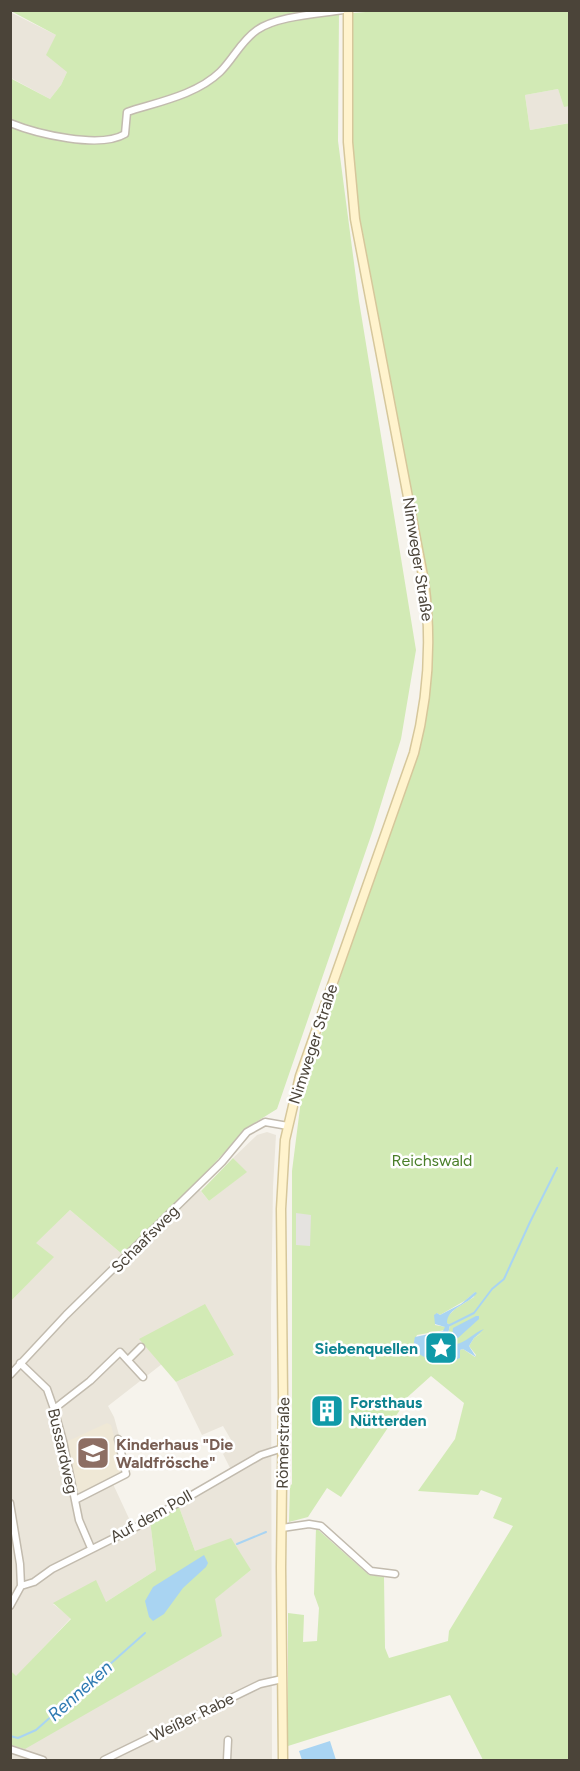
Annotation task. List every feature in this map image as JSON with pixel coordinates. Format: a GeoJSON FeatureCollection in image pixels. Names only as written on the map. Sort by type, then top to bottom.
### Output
{"type":"FeatureCollection","features":[{"type":"Feature","properties":{"kind":"main road","name":"Nimweger Straße"},"geometry":{"type":"LineString","coordinates":[[288,1126],[300,1076],[414,753],[429,672],[429,630],[424,581],[355,219],[348,142],[348,10]]}},
{"type":"Feature","properties":{"kind":"main road","name":"Römerstraße"},"geometry":{"type":"LineString","coordinates":[[283,1761],[281,1192],[288,1126]]}},
{"type":"Feature","properties":{"kind":"street"},"geometry":{"type":"LineString","coordinates":[[10,123],[31,132],[60,138],[114,140],[126,134],[127,112],[179,95],[201,85],[220,71],[240,45],[258,29],[275,22],[342,10]]}},
{"type":"Feature","properties":{"kind":"street","name":"Schaafsweg"},"geometry":{"type":"LineString","coordinates":[[10,1375],[66,1315],[222,1162],[247,1132],[265,1122],[288,1126]]}},
{"type":"Feature","properties":{"kind":"street"},"geometry":{"type":"LineString","coordinates":[[128,1360],[141,1347]]}},
{"type":"Feature","properties":{"kind":"street"},"geometry":{"type":"LineString","coordinates":[[54,1408],[90,1381],[120,1352],[143,1377]]}},
{"type":"Feature","properties":{"kind":"street","name":"Bussardweg"},"geometry":{"type":"LineString","coordinates":[[21,1363],[47,1389],[63,1441],[79,1520],[91,1548]]}},
{"type":"Feature","properties":{"kind":"street"},"geometry":{"type":"LineString","coordinates":[[75,1500],[126,1474],[117,1439]]}},
{"type":"Feature","properties":{"kind":"street","name":"Auf dem Poll"},"geometry":{"type":"LineString","coordinates":[[21,1586],[34,1582],[51,1569],[141,1524],[261,1455],[273,1449],[283,1448]]}},
{"type":"Feature","properties":{"kind":"street"},"geometry":{"type":"LineString","coordinates":[[10,1503],[20,1564],[21,1586],[10,1606]]}},
{"type":"Feature","properties":{"kind":"street"},"geometry":{"type":"LineString","coordinates":[[282,1528],[309,1524],[321,1526],[371,1571],[395,1574]]}},
{"type":"Feature","properties":{"kind":"street","name":"Weißer Rabe"},"geometry":{"type":"LineString","coordinates":[[104,1761],[260,1684],[282,1678]]}},
{"type":"Feature","properties":{"kind":"street"},"geometry":{"type":"LineString","coordinates":[[227,1761],[228,1740]]}},
{"type":"Feature","properties":{"kind":"street"},"geometry":{"type":"LineString","coordinates":[[10,1749],[43,1761]]}},
{"type":"Feature","properties":{"kind":"shaded area"},"geometry":{"type":"Polygon","coordinates":[[[10,12],[56,35],[67,72],[61,85],[50,99],[11,78],[10,12]]]}},
{"type":"Feature","properties":{"kind":"shaded area"},"geometry":{"type":"Polygon","coordinates":[[[558,89],[564,106],[569,106],[569,123],[530,130],[525,95],[558,89]]]}},
{"type":"Feature","properties":{"kind":"shaded area"},"geometry":{"type":"Polygon","coordinates":[[[267,1132],[276,1135],[271,1313],[272,1760],[11,1760],[11,1745],[25,1748],[251,1570],[195,1551],[178,1504],[233,1474],[223,1454],[234,1445],[223,1426],[202,1435],[176,1382],[234,1355],[140,1339],[162,1364],[108,1406],[114,1417],[130,1475],[113,1484],[133,1527],[150,1520],[156,1570],[106,1602],[53,1604],[71,1618],[16,1677],[11,1671],[11,1301],[53,1257],[35,1243],[70,1210],[122,1254],[195,1184],[209,1201],[246,1172],[233,1158],[257,1135],[267,1132]]]}},
{"type":"Feature","properties":{"kind":"shaded area"},"geometry":{"type":"Polygon","coordinates":[[[296,1213],[311,1215],[310,1246],[296,1245],[296,1213]]]}},
{"type":"Feature","properties":{"kind":"shaded area","name":"Kinderhaus \"Die Waldfrösche\""},"geometry":{"type":"Polygon","coordinates":[[[107,1423],[111,1425],[122,1465],[121,1472],[83,1493],[78,1492],[75,1490],[66,1442],[107,1423]]]}},
{"type":"Feature","properties":{"kind":"green space","name":"Reichswald"},"geometry":{"type":"Polygon","coordinates":[[[390,10],[569,11],[569,106],[564,107],[558,89],[525,95],[530,130],[570,123],[569,1760],[483,1760],[450,1695],[288,1746],[288,1613],[304,1615],[303,1642],[317,1641],[319,1608],[314,1594],[316,1528],[369,1575],[384,1577],[385,1648],[389,1658],[448,1641],[449,1631],[513,1526],[493,1518],[502,1498],[481,1490],[478,1495],[418,1491],[455,1439],[464,1403],[431,1376],[402,1402],[404,1404],[341,1497],[327,1488],[308,1517],[289,1522],[290,1486],[292,1484],[292,1171],[302,1092],[385,844],[423,714],[429,629],[369,294],[348,142],[353,13],[390,10]],[[475,1292],[440,1315],[437,1313],[435,1325],[446,1327],[445,1330],[417,1335],[414,1341],[416,1351],[441,1352],[444,1345],[449,1351],[444,1354],[441,1362],[450,1363],[452,1355],[455,1359],[460,1358],[460,1350],[463,1349],[475,1357],[476,1355],[469,1346],[474,1338],[482,1333],[457,1344],[453,1344],[444,1337],[448,1334],[450,1325],[447,1323],[447,1317],[474,1297],[475,1292]]]}},
{"type":"Feature","properties":{"kind":"green space"},"geometry":{"type":"Polygon","coordinates":[[[11,11],[339,11],[338,141],[359,301],[416,650],[401,739],[373,830],[277,1109],[248,1127],[195,1184],[122,1254],[70,1210],[36,1243],[54,1257],[11,1301],[10,78],[50,99],[61,85],[67,72],[46,55],[56,35],[11,11]]]}},
{"type":"Feature","properties":{"kind":"green space"},"geometry":{"type":"Polygon","coordinates":[[[233,1158],[247,1172],[209,1201],[201,1191],[233,1158]]]}},
{"type":"Feature","properties":{"kind":"green space"},"geometry":{"type":"Polygon","coordinates":[[[205,1304],[234,1355],[176,1382],[139,1339],[205,1304]]]}},
{"type":"Feature","properties":{"kind":"green space"},"geometry":{"type":"Polygon","coordinates":[[[178,1504],[195,1551],[231,1538],[251,1570],[215,1599],[222,1636],[25,1749],[11,1745],[11,1671],[16,1676],[71,1619],[53,1603],[96,1580],[106,1602],[156,1570],[150,1520],[178,1504]]]}},
{"type":"Feature","properties":{"kind":"water"},"geometry":{"type":"Polygon","coordinates":[[[475,1292],[477,1293],[454,1310],[448,1318],[447,1323],[450,1325],[448,1334],[444,1337],[454,1344],[459,1343],[484,1329],[469,1346],[476,1357],[463,1349],[460,1350],[460,1358],[455,1360],[452,1355],[450,1363],[440,1362],[444,1354],[449,1351],[443,1345],[436,1361],[419,1354],[414,1347],[415,1337],[443,1331],[445,1327],[435,1324],[434,1315],[437,1313],[440,1315],[461,1304],[475,1292]]]}},
{"type":"Feature","properties":{"kind":"water"},"geometry":{"type":"Polygon","coordinates":[[[479,1316],[479,1319],[458,1338],[452,1337],[453,1328],[479,1316]]]}},
{"type":"Feature","properties":{"kind":"water"},"geometry":{"type":"Polygon","coordinates":[[[204,1555],[208,1563],[206,1567],[183,1588],[164,1614],[153,1621],[149,1617],[145,1601],[153,1587],[204,1555]]]}},
{"type":"Feature","properties":{"kind":"water"},"geometry":{"type":"Polygon","coordinates":[[[330,1741],[336,1760],[302,1760],[299,1751],[330,1741]]]}},
{"type":"Feature","properties":{"kind":"waterway"},"geometry":{"type":"LineString","coordinates":[[450,1325],[474,1313],[492,1289],[504,1279],[557,1168]]}},
{"type":"Feature","properties":{"kind":"waterway","name":"Renneken"},"geometry":{"type":"LineString","coordinates":[[237,1544],[266,1532]]}},
{"type":"Feature","properties":{"kind":"waterway","name":"Renneken"},"geometry":{"type":"LineString","coordinates":[[10,1736],[18,1738],[36,1730],[145,1633]]}},
{"type":"Feature","properties":{"kind":"place","name":"Siebenquellen"},"geometry":{"type":"Point","coordinates":[441,1348]}},
{"type":"Feature","properties":{"kind":"place","name":"Forsthaus Nütterden"},"geometry":{"type":"Point","coordinates":[327,1411]}},
{"type":"Feature","properties":{"kind":"place","name":"Kinderhaus \"Die Waldfrösche\""},"geometry":{"type":"Point","coordinates":[93,1453]}}]}
